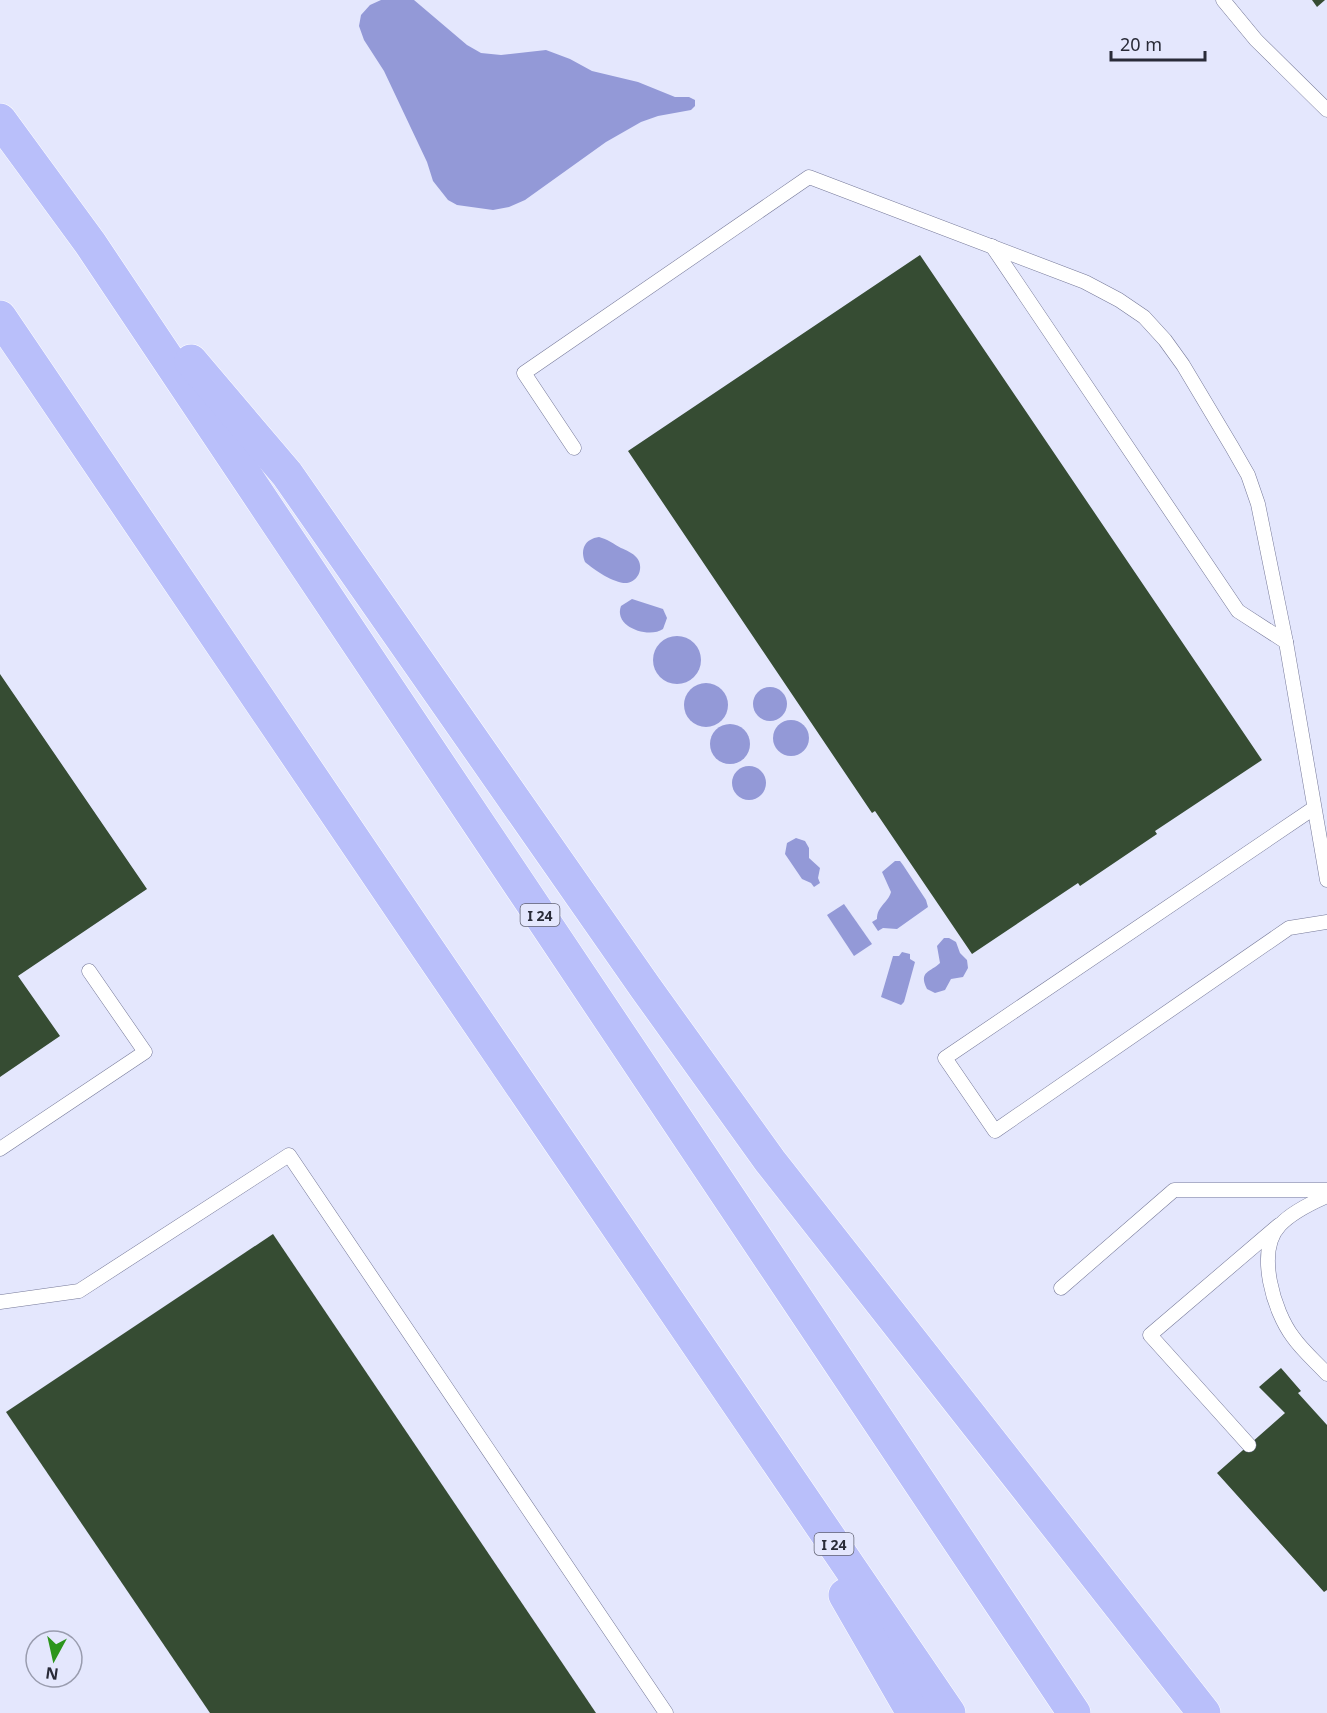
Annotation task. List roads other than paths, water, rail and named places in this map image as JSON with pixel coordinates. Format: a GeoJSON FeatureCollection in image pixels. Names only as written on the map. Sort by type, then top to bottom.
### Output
{"type":"FeatureCollection","features":[{"type":"Feature","properties":{"kind":"highway","name":"I 24"},"geometry":{"type":"LineString","coordinates":[[0,120],[90,243],[1074,1713]]}},
{"type":"Feature","properties":{"kind":"highway"},"geometry":{"type":"LineString","coordinates":[[90,243],[287,474],[645,987],[770,1161],[1204,1713]]}},
{"type":"Feature","properties":{"kind":"highway","name":"I 24"},"geometry":{"type":"LineString","coordinates":[[0,317],[949,1713]]}},
{"type":"Feature","properties":{"kind":"highway"},"geometry":{"type":"LineString","coordinates":[[719,1374],[913,1713]]}},
{"type":"Feature","properties":{"kind":"lane"},"geometry":{"type":"LineString","coordinates":[[1223,0],[1256,40],[1327,110]]}},
{"type":"Feature","properties":{"kind":"lane"},"geometry":{"type":"LineString","coordinates":[[574,448],[524,373],[809,177],[1085,282],[1119,300],[1144,317],[1166,340],[1248,475],[1266,534],[1327,880]]}},
{"type":"Feature","properties":{"kind":"lane"},"geometry":{"type":"LineString","coordinates":[[992,246],[1238,611],[1286,642]]}},
{"type":"Feature","properties":{"kind":"lane"},"geometry":{"type":"LineString","coordinates":[[1314,807],[945,1058],[995,1131],[1289,928],[1327,922]]}},
{"type":"Feature","properties":{"kind":"lane"},"geometry":{"type":"LineString","coordinates":[[0,1149],[145,1052],[89,971]]}},
{"type":"Feature","properties":{"kind":"lane"},"geometry":{"type":"LineString","coordinates":[[0,1302],[79,1291],[289,1155],[666,1713]]}},
{"type":"Feature","properties":{"kind":"lane"},"geometry":{"type":"LineString","coordinates":[[1061,1288],[1174,1190],[1327,1190]]}},
{"type":"Feature","properties":{"kind":"lane"},"geometry":{"type":"LineString","coordinates":[[1250,1445],[1150,1335],[1279,1225],[1301,1209],[1327,1197]]}},
{"type":"Feature","properties":{"kind":"lane"},"geometry":{"type":"LineString","coordinates":[[1279,1225],[1271,1240],[1269,1260],[1270,1285],[1274,1302],[1293,1337],[1327,1374]]}},
{"type":"Feature","properties":{"kind":"water"},"geometry":{"type":"Polygon","coordinates":[[[381,0],[414,0],[467,45],[481,53],[501,55],[546,50],[592,71],[638,82],[675,97],[689,97],[695,100],[695,106],[691,110],[658,116],[641,122],[606,142],[525,200],[509,207],[493,210],[457,205],[448,200],[433,181],[427,162],[384,71],[364,40],[359,26],[361,15],[370,5],[381,0]]]}},
{"type":"Feature","properties":{"kind":"water"},"geometry":{"type":"Polygon","coordinates":[[[599,537],[637,558],[640,569],[635,580],[622,583],[611,579],[585,562],[583,553],[585,545],[590,540],[599,537]]]}},
{"type":"Feature","properties":{"kind":"water"},"geometry":{"type":"Polygon","coordinates":[[[632,599],[663,609],[667,618],[663,629],[649,633],[627,625],[622,620],[621,606],[632,599]]]}},
{"type":"Feature","properties":{"kind":"water"},"geometry":{"type":"Polygon","coordinates":[[[672,636],[682,636],[694,643],[701,655],[701,665],[694,677],[682,684],[672,684],[657,673],[653,665],[653,655],[664,640],[672,636]]]}},
{"type":"Feature","properties":{"kind":"water"},"geometry":{"type":"Polygon","coordinates":[[[706,683],[722,689],[728,705],[722,721],[706,727],[690,721],[684,705],[690,689],[706,683]]]}},
{"type":"Feature","properties":{"kind":"water"},"geometry":{"type":"Polygon","coordinates":[[[770,687],[782,692],[787,704],[782,716],[770,721],[758,716],[753,704],[758,692],[770,687]]]}},
{"type":"Feature","properties":{"kind":"water"},"geometry":{"type":"Polygon","coordinates":[[[791,720],[803,726],[809,738],[803,750],[791,756],[779,750],[773,738],[779,726],[791,720]]]}},
{"type":"Feature","properties":{"kind":"water"},"geometry":{"type":"Polygon","coordinates":[[[730,724],[744,730],[750,744],[744,758],[730,764],[716,758],[710,744],[716,730],[730,724]]]}},
{"type":"Feature","properties":{"kind":"water"},"geometry":{"type":"Polygon","coordinates":[[[749,766],[761,771],[766,783],[761,795],[749,800],[737,795],[732,783],[737,771],[749,766]]]}},
{"type":"Feature","properties":{"kind":"water"},"geometry":{"type":"Polygon","coordinates":[[[796,838],[805,841],[809,848],[809,858],[820,868],[818,878],[820,883],[814,887],[802,879],[785,854],[787,843],[796,838]]]}},
{"type":"Feature","properties":{"kind":"water"},"geometry":{"type":"Polygon","coordinates":[[[895,861],[900,861],[903,865],[926,900],[928,907],[897,929],[883,928],[878,931],[872,922],[877,919],[879,911],[891,892],[882,872],[895,861]]]}},
{"type":"Feature","properties":{"kind":"water"},"geometry":{"type":"Polygon","coordinates":[[[844,904],[872,944],[854,956],[827,915],[844,904]]]}},
{"type":"Feature","properties":{"kind":"water"},"geometry":{"type":"Polygon","coordinates":[[[944,938],[956,942],[960,953],[967,960],[968,968],[963,977],[951,979],[945,990],[935,993],[927,989],[924,979],[927,973],[940,963],[937,946],[944,938]]]}},
{"type":"Feature","properties":{"kind":"water"},"geometry":{"type":"Polygon","coordinates":[[[902,952],[910,954],[910,959],[915,962],[904,1002],[901,1005],[881,997],[893,956],[899,956],[902,952]]]}}]}
